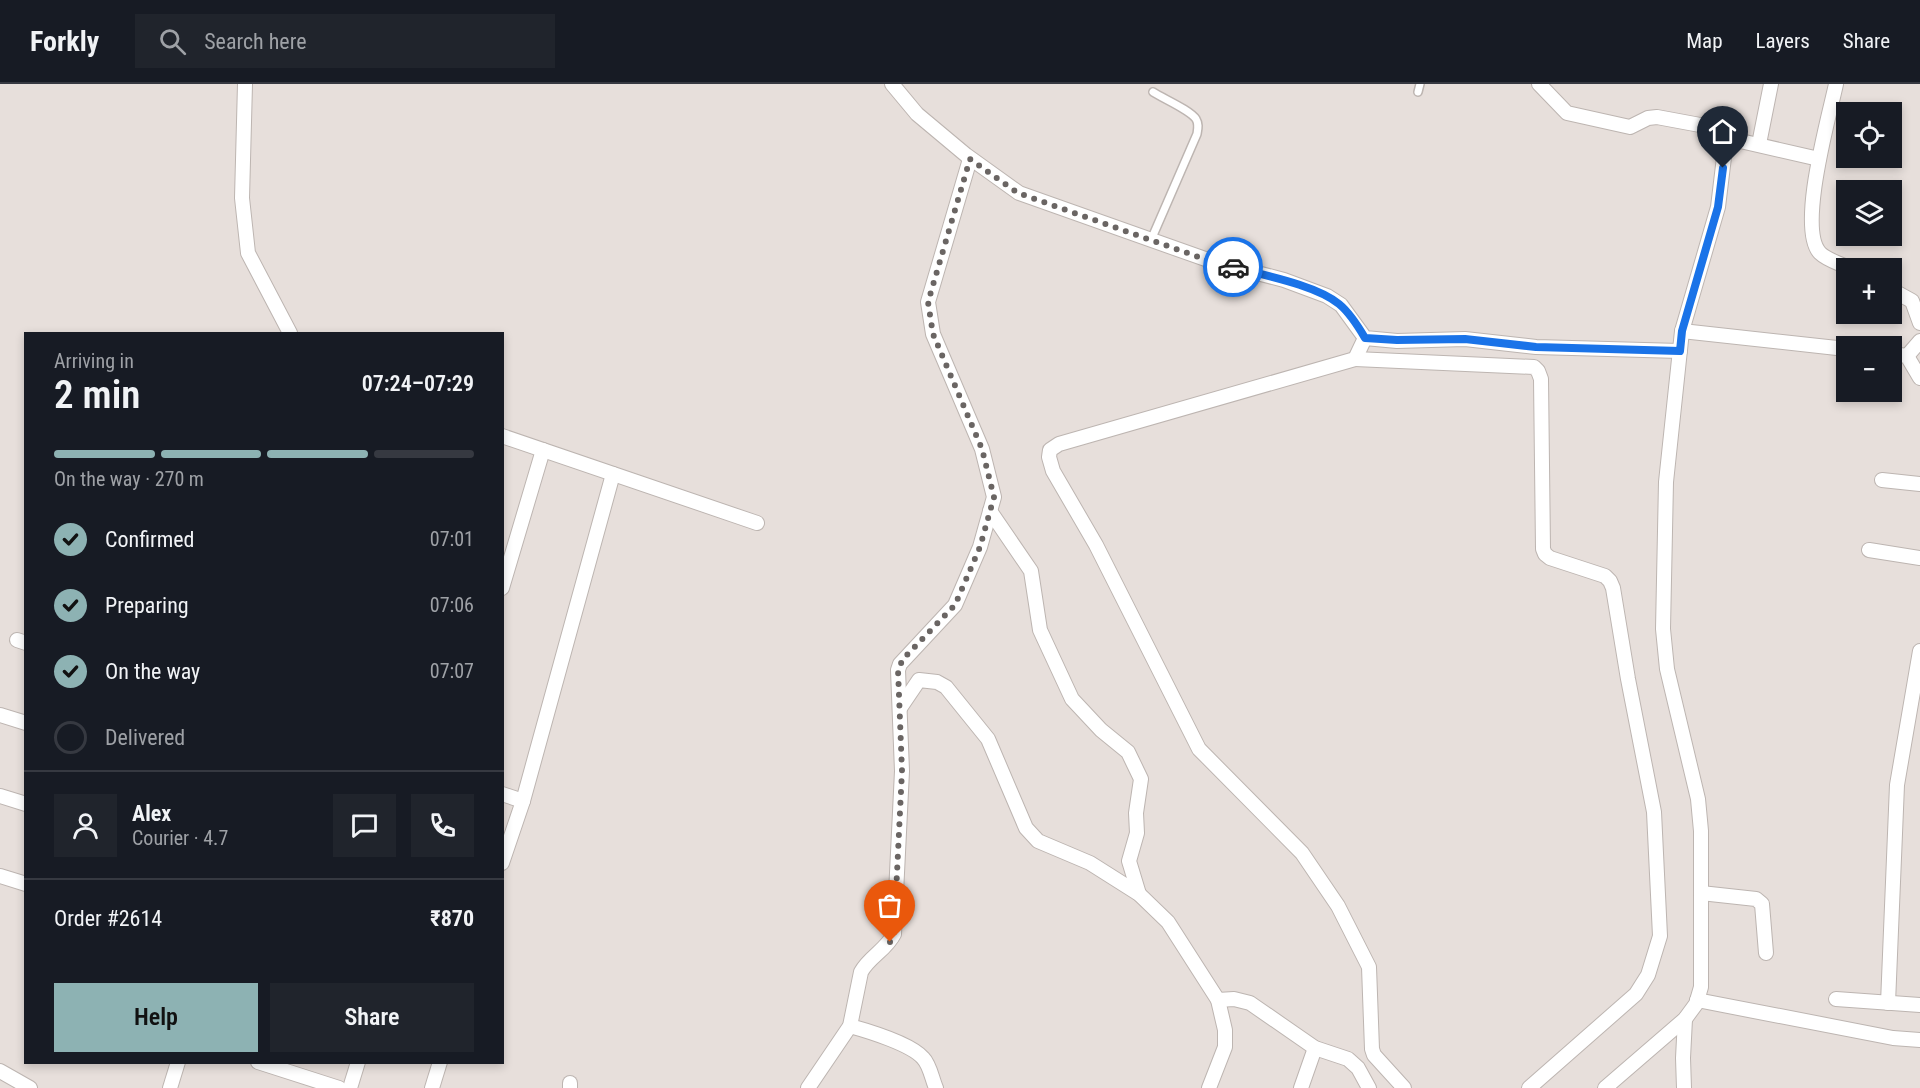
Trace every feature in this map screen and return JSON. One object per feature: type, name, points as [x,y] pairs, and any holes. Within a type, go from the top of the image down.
[{"type":"street","points":[[245,84],[242,198],[248,254],[289,332]]},
{"type":"street","points":[[892,84],[917,114],[970,159],[1018,193],[1210,261],[1284,280],[1327,296],[1341,305],[1365,338]]},
{"type":"street","points":[[1539,84],[1560,107],[1575,116],[1630,127],[1648,118],[1658,117],[1715,129],[1723,137],[1819,159]]},
{"type":"street","points":[[1759,144],[1771,84]]},
{"type":"street","points":[[1836,84],[1819,159],[1811,217],[1811,233],[1821,254],[1836,262]]},
{"type":"street","points":[[1605,1088],[1685,1019],[1697,1000],[1701,987],[1701,831],[1698,799],[1667,669],[1663,629],[1666,482],[1682,331],[1718,207],[1725,149],[1723,137]]},
{"type":"street","points":[[808,1088],[850,1026],[864,966],[890,942],[894,934],[902,771],[898,670],[900,664],[955,605],[980,547],[994,493],[984,457],[933,334],[928,302],[970,159]]},
{"type":"street","points":[[1902,296],[1912,301],[1920,323]]},
{"type":"street","points":[[1682,331],[1836,348]]},
{"type":"street","points":[[1365,338],[1465,339],[1536,347],[1680,351]]},
{"type":"street","points":[[1355,359],[1365,338]]},
{"type":"street","points":[[1907,356],[1920,341]]},
{"type":"street","points":[[1902,355],[1907,356]]},
{"type":"street","points":[[1907,356],[1920,378]]},
{"type":"street","points":[[1404,1088],[1374,1055],[1369,967],[1338,906],[1302,853],[1198,749],[1096,545],[1053,471],[1049,457],[1050,450],[1059,444],[1355,359],[1534,367],[1541,379],[1543,549],[1550,558],[1605,576],[1613,588],[1628,679],[1653,803],[1660,936],[1648,975],[1636,994],[1529,1088]]},
{"type":"street","points":[[504,437],[757,523]]},
{"type":"street","points":[[504,581],[543,450]]},
{"type":"street","points":[[504,857],[523,801],[613,474]]},
{"type":"street","points":[[1882,480],[1920,484]]},
{"type":"street","points":[[990,511],[1031,571],[1040,630],[1072,699],[1101,730],[1128,752],[1141,779],[1136,813],[1137,833],[1129,861],[1139,894]]},
{"type":"street","points":[[1869,550],[1920,558]]},
{"type":"street","points":[[1888,1003],[1897,785],[1920,651]]},
{"type":"street","points":[[900,708],[919,680],[937,682],[946,687],[988,739],[1026,828],[1032,836],[1038,841],[1090,863],[1139,894],[1168,922],[1218,1000],[1225,1030],[1225,1047],[1209,1088]]},
{"type":"street","points":[[0,715],[24,722]]},
{"type":"street","points":[[504,795],[523,801]]},
{"type":"street","points":[[0,796],[24,803]]},
{"type":"street","points":[[0,876],[24,883]]},
{"type":"street","points":[[1701,893],[1756,899],[1762,904],[1766,952]]},
{"type":"street","points":[[1218,1000],[1234,999],[1250,1003],[1315,1048],[1348,1059],[1358,1068],[1369,1088]]},
{"type":"street","points":[[1836,999],[1920,1005]]},
{"type":"street","points":[[1697,1000],[1893,1038],[1920,1040]]},
{"type":"street","points":[[1684,1088],[1685,1019]]},
{"type":"street","points":[[850,1026],[875,1033],[915,1051],[923,1058],[936,1088]]},
{"type":"street","points":[[1301,1088],[1315,1048]]},
{"type":"street","points":[[170,1088],[177,1064]]},
{"type":"street","points":[[350,1088],[357,1064]]},
{"type":"street","points":[[432,1088],[439,1064]]},
{"type":"street","points":[[279,1065],[339,1088]]},
{"type":"street","points":[[0,1071],[30,1088]]},
{"type":"lane","points":[[1418,92],[1420,84]]},
{"type":"lane","points":[[1151,240],[1198,127],[1198,122],[1192,116],[1153,93]]},
{"type":"way so far","points":[[890,942],[894,934],[902,771],[898,670],[903,659],[955,605],[980,547],[994,497],[982,449],[929,321],[928,295],[970,159],[1018,193],[1210,261],[1233,267]]},
{"type":"route","points":[[1233,267],[1284,280],[1327,296],[1341,305],[1365,338],[1465,339],[1536,347],[1680,351],[1682,331],[1718,207],[1723,168]]}]
